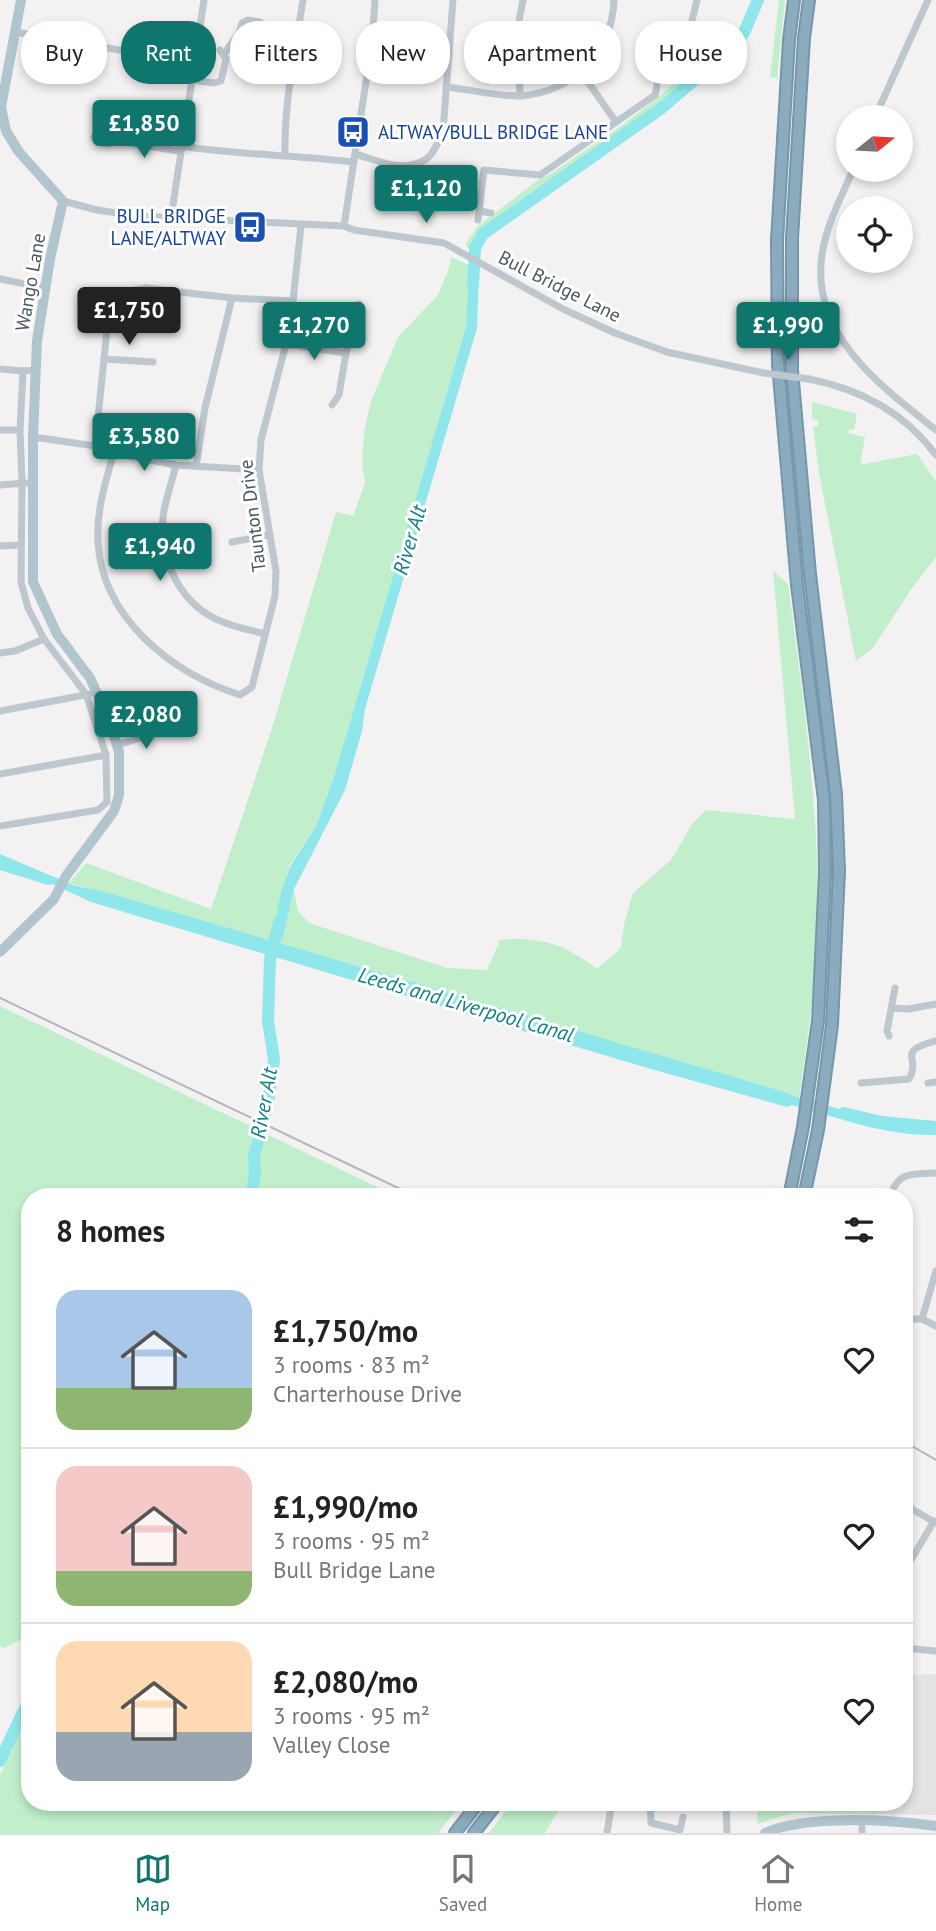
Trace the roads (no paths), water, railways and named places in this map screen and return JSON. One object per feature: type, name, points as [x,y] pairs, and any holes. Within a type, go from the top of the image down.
[{"type":"highway","points":[[791,1188],[818,1021],[823,947],[824,800],[797,585],[778,364],[777,240],[789,40],[794,0]]},
{"type":"highway","points":[[806,1188],[818,1130],[832,1025],[839,871],[836,794],[810,574],[792,370],[792,237],[808,0]]},
{"type":"highway","points":[[455,1833],[472,1811]]},
{"type":"highway","points":[[474,1833],[491,1811]]},
{"type":"main road","points":[[21,0],[1,107],[6,131],[36,173],[63,201]]},
{"type":"main road","name":"Wango Lane","points":[[0,952],[54,899],[118,803],[119,752],[110,722],[92,693],[90,678],[57,634],[33,582],[36,370],[45,288],[63,201]]},
{"type":"main road","points":[[765,1833],[794,1824],[862,1821],[936,1826]]},
{"type":"street","points":[[201,21],[204,0]]},
{"type":"street","points":[[285,155],[287,96],[303,0]]},
{"type":"street","points":[[344,226],[372,43],[375,0]]},
{"type":"street","points":[[112,140],[244,154],[354,158],[397,166],[427,159],[443,131],[453,0]]},
{"type":"street","points":[[520,96],[518,26],[523,0]]},
{"type":"street","points":[[613,21],[614,0]]},
{"type":"street","points":[[491,213],[478,216],[484,170],[540,175],[655,95],[659,82],[658,64],[663,54],[688,37],[697,0]]},
{"type":"street","points":[[880,105],[928,0]]},
{"type":"street","points":[[16,33],[121,51]]},
{"type":"street","points":[[216,82],[221,81],[226,59],[222,52],[230,43]]},
{"type":"street","points":[[171,218],[191,84]]},
{"type":"street","points":[[446,87],[520,96],[561,84]]},
{"type":"street","points":[[589,84],[616,122]]},
{"type":"street","points":[[848,182],[829,225],[822,257],[822,285],[835,327],[859,365],[936,430]]},
{"type":"street","name":"Bull Bridge Lane","points":[[63,201],[111,213],[301,226],[344,226],[354,230],[436,241],[479,261],[562,309],[615,333],[667,352],[764,373],[829,383],[860,393],[884,407],[915,431],[936,455]]},
{"type":"street","name":"Taunton Drive","points":[[114,453],[99,511],[98,543],[104,580],[116,606],[160,652],[208,682],[240,695],[252,687],[275,596],[276,571],[259,470],[261,440],[286,344],[301,226]]},
{"type":"street","points":[[0,279],[45,288]]},
{"type":"street","points":[[95,446],[109,311],[125,292],[146,288],[232,298],[293,301]]},
{"type":"street","points":[[196,466],[213,370],[232,298]]},
{"type":"street","points":[[332,405],[339,395],[346,353],[359,304]]},
{"type":"street","points":[[286,344],[346,353]]},
{"type":"street","points":[[104,359],[153,362]]},
{"type":"street","points":[[0,369],[36,370]]},
{"type":"street","name":"Wango Lane","points":[[0,826],[98,810],[107,802],[106,755],[92,693],[44,639],[28,608],[21,582],[20,430],[23,371]]},
{"type":"street","points":[[0,430],[20,430]]},
{"type":"street","points":[[33,437],[95,446],[114,453],[176,465],[259,470]]},
{"type":"street","points":[[176,465],[163,516],[163,548],[171,574],[187,596],[204,612],[222,622],[265,634]]},
{"type":"street","points":[[0,485],[34,483]]},
{"type":"street","points":[[232,542],[269,535]]},
{"type":"street","points":[[0,546],[20,545]]},
{"type":"street","points":[[0,653],[15,651],[44,639]]},
{"type":"street","points":[[0,712],[92,693]]},
{"type":"street","points":[[117,745],[150,735],[160,726]]},
{"type":"street","points":[[0,774],[106,755]]},
{"type":"street","points":[[889,1036],[887,1031],[895,988]]},
{"type":"street","points":[[891,1008],[908,1009],[936,1004]]},
{"type":"street","points":[[861,1083],[909,1079],[912,1073],[910,1056],[913,1050],[936,1041]]},
{"type":"street","points":[[893,1188],[897,1180],[905,1175],[936,1174]]},
{"type":"street","points":[[922,1319],[936,1271],[927,1267]]},
{"type":"street","points":[[913,1318],[922,1319],[936,1326]]},
{"type":"street","points":[[913,1510],[935,1522],[913,1557]]},
{"type":"street","points":[[913,1649],[936,1651]]},
{"type":"street","points":[[607,1833],[611,1811]]},
{"type":"street","points":[[650,1811],[651,1823],[680,1830],[683,1818]]},
{"type":"street","points":[[726,1811],[727,1833]]},
{"type":"street","points":[[862,1821],[862,1833]]},
{"type":"water","points":[[469,265],[479,270],[477,328],[365,709],[362,731],[345,790],[294,889],[283,938],[272,935],[281,892],[291,865],[316,826],[333,780],[466,327]]},
{"type":"water","name":"Leeds and Liverpool Canal","points":[[0,854],[73,885],[266,939],[793,1096],[839,1109],[844,1107],[882,1116],[936,1121],[936,1135],[898,1133],[792,1105],[787,1107],[157,922],[91,902],[52,884],[0,870]]},
{"type":"waterway","name":"River Alt","points":[[473,285],[475,248],[483,234],[663,107],[727,52],[744,33],[758,0]]},
{"type":"waterway","name":"River Alt","points":[[252,1188],[254,1157],[268,1102],[274,1059],[268,1021],[270,959],[279,922]]},
{"type":"waterway","name":"River Alt","points":[[0,1761],[21,1716]]},
{"type":"railway","points":[[0,998],[398,1188]]},
{"type":"railway","points":[[913,1447],[936,1460]]},
{"type":"place","name":"ALTWAY/BULL BRIDGE LANE","points":[[353,132]]},
{"type":"place","name":"BULL BRIDGE LANE/ALTWAY","points":[[250,227]]}]
